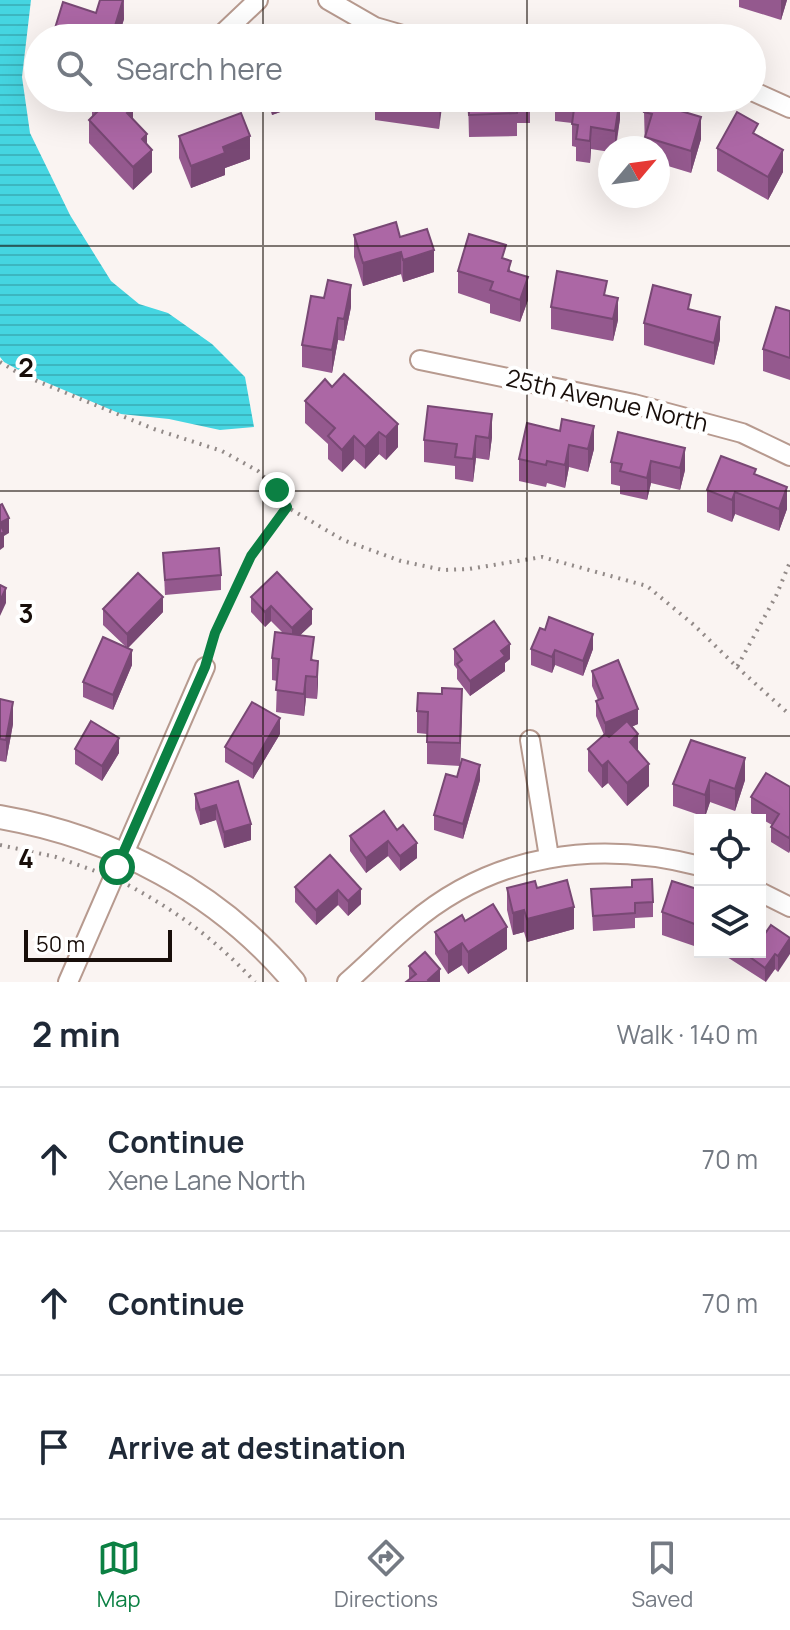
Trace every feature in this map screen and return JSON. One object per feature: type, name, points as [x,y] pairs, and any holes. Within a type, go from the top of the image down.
[{"type":"street","points":[[233,24],[258,0]]},
{"type":"street","points":[[328,0],[370,24]]},
{"type":"street","points":[[766,97],[790,108]]},
{"type":"street","name":"25th Avenue North","points":[[420,360],[634,404],[742,433],[790,456]]},
{"type":"street","points":[[68,982],[205,667]]},
{"type":"street","points":[[530,740],[549,857]]},
{"type":"street","points":[[0,817],[65,831],[124,853],[180,883],[230,919],[294,982]]},
{"type":"street","points":[[347,982],[412,922],[454,893],[501,871],[549,857],[590,852],[629,853],[694,864]]},
{"type":"street","points":[[766,895],[790,907]]},
{"type":"path","points":[[0,362],[20,374],[154,429],[222,451],[258,471],[277,490],[287,507],[343,540],[443,570],[542,557],[647,586],[694,625],[790,715]]},
{"type":"path","points":[[205,667],[215,633],[251,556],[287,507]]},
{"type":"path","points":[[737,667],[776,596],[790,562]]},
{"type":"path","points":[[0,845],[56,857],[95,871]]},
{"type":"path","points":[[129,886],[175,912],[225,950],[255,982]]},
{"type":"water","points":[[0,0],[31,0],[28,24],[24,24],[24,112],[27,112],[30,133],[70,215],[111,281],[139,304],[168,313],[212,344],[245,377],[254,427],[220,430],[169,419],[121,414],[26,374],[0,357]]},
{"type":"building","points":[[100,0],[123,0],[116,24],[56,24],[63,2],[96,13]]},
{"type":"building","points":[[97,112],[128,112],[147,134],[142,139],[152,150],[133,167],[89,120]]},
{"type":"building","points":[[469,112],[517,112],[517,113],[469,115]]},
{"type":"building","points":[[574,112],[618,112],[615,131],[591,127],[590,141],[576,139],[578,125],[572,124]]},
{"type":"building","points":[[644,112],[684,112],[701,117],[691,151],[670,145],[670,136],[645,136],[652,114]]},
{"type":"building","points":[[737,112],[758,124],[753,133],[783,150],[768,177],[717,148]]},
{"type":"building","points":[[241,113],[250,136],[223,147],[225,153],[191,166],[179,136]]},
{"type":"building","points":[[396,222],[400,237],[427,229],[434,250],[403,260],[401,252],[363,263],[354,235]]},
{"type":"building","points":[[469,234],[506,245],[502,258],[511,261],[508,271],[528,277],[520,300],[490,290],[493,282],[458,271]]},
{"type":"building","points":[[557,271],[607,281],[604,295],[618,298],[613,319],[551,307]]},
{"type":"building","points":[[328,280],[351,285],[344,319],[338,318],[332,350],[302,345],[311,296],[324,298]]},
{"type":"building","points":[[653,285],[691,295],[688,309],[720,317],[714,343],[644,323]]},
{"type":"building","points":[[776,307],[790,311],[790,358],[763,349]]},
{"type":"building","points":[[344,374],[398,424],[386,437],[379,432],[365,447],[354,436],[342,450],[328,436],[335,428],[305,401],[325,379],[332,387]]},
{"type":"building","points":[[428,406],[492,414],[489,438],[476,436],[473,459],[455,457],[457,444],[424,440]]},
{"type":"building","points":[[562,419],[594,426],[588,449],[569,445],[565,465],[547,461],[546,465],[519,459],[527,423],[560,431]]},
{"type":"building","points":[[618,432],[685,448],[680,468],[651,461],[647,478],[620,471],[622,464],[611,462]]},
{"type":"building","points":[[721,456],[756,469],[754,474],[787,487],[779,509],[735,492],[732,500],[707,490]]},
{"type":"building","points":[[0,505],[9,518],[0,523]]},
{"type":"building","points":[[219,548],[221,575],[165,580],[163,553]]},
{"type":"building","points":[[277,572],[312,609],[292,628],[271,606],[265,612],[251,597]]},
{"type":"building","points":[[138,573],[163,597],[127,634],[103,609]]},
{"type":"building","points":[[0,585],[6,588],[0,601]]},
{"type":"building","points":[[549,617],[593,634],[583,661],[555,650],[552,657],[531,649],[540,628],[545,630]]},
{"type":"building","points":[[494,621],[510,644],[501,651],[505,656],[470,681],[457,664],[462,660],[454,649]]},
{"type":"building","points":[[275,632],[314,637],[311,660],[318,661],[317,677],[306,676],[304,694],[276,690],[279,659],[272,658]]},
{"type":"building","points":[[103,637],[132,650],[113,695],[83,682]]},
{"type":"building","points":[[618,660],[638,709],[605,723],[596,701],[603,698],[592,671]]},
{"type":"building","points":[[442,688],[462,689],[460,743],[427,742],[428,712],[417,711],[418,693],[442,694]]},
{"type":"building","points":[[0,699],[13,702],[6,740],[0,739]]},
{"type":"building","points":[[252,702],[280,718],[253,764],[225,747]]},
{"type":"building","points":[[91,721],[119,738],[102,766],[75,749]]},
{"type":"building","points":[[627,721],[638,734],[630,742],[649,764],[627,783],[608,761],[602,766],[588,749],[605,734],[609,737]]},
{"type":"building","points":[[691,740],[745,758],[735,789],[710,780],[705,795],[673,784]]},
{"type":"building","points":[[462,759],[480,765],[463,824],[434,815],[446,774],[457,777]]},
{"type":"building","points":[[766,773],[790,787],[789,838],[771,827],[779,814],[751,797]]},
{"type":"building","points":[[238,781],[251,824],[224,832],[216,805],[200,810],[195,794]]},
{"type":"building","points":[[384,811],[397,830],[403,825],[417,843],[400,856],[388,841],[366,858],[350,836]]},
{"type":"building","points":[[330,855],[361,889],[348,901],[338,890],[316,910],[295,887]]},
{"type":"building","points":[[652,879],[653,902],[635,903],[635,913],[593,916],[591,889],[632,887],[632,880]]},
{"type":"building","points":[[567,880],[574,907],[527,919],[524,910],[513,913],[507,888],[535,881],[537,888]]},
{"type":"building","points":[[672,881],[694,888],[694,924],[662,912]]},
{"type":"building","points":[[493,904],[507,927],[468,952],[462,943],[448,952],[435,932],[462,915],[465,921]]},
{"type":"building","points":[[771,925],[790,938],[765,968],[751,958],[766,958],[766,932]]},
{"type":"building","points":[[425,952],[440,969],[428,980],[430,982],[406,982],[416,974],[409,966]]},
{"type":"route","points":[[117,867],[205,667],[215,633],[251,556],[287,507],[277,490]]}]
